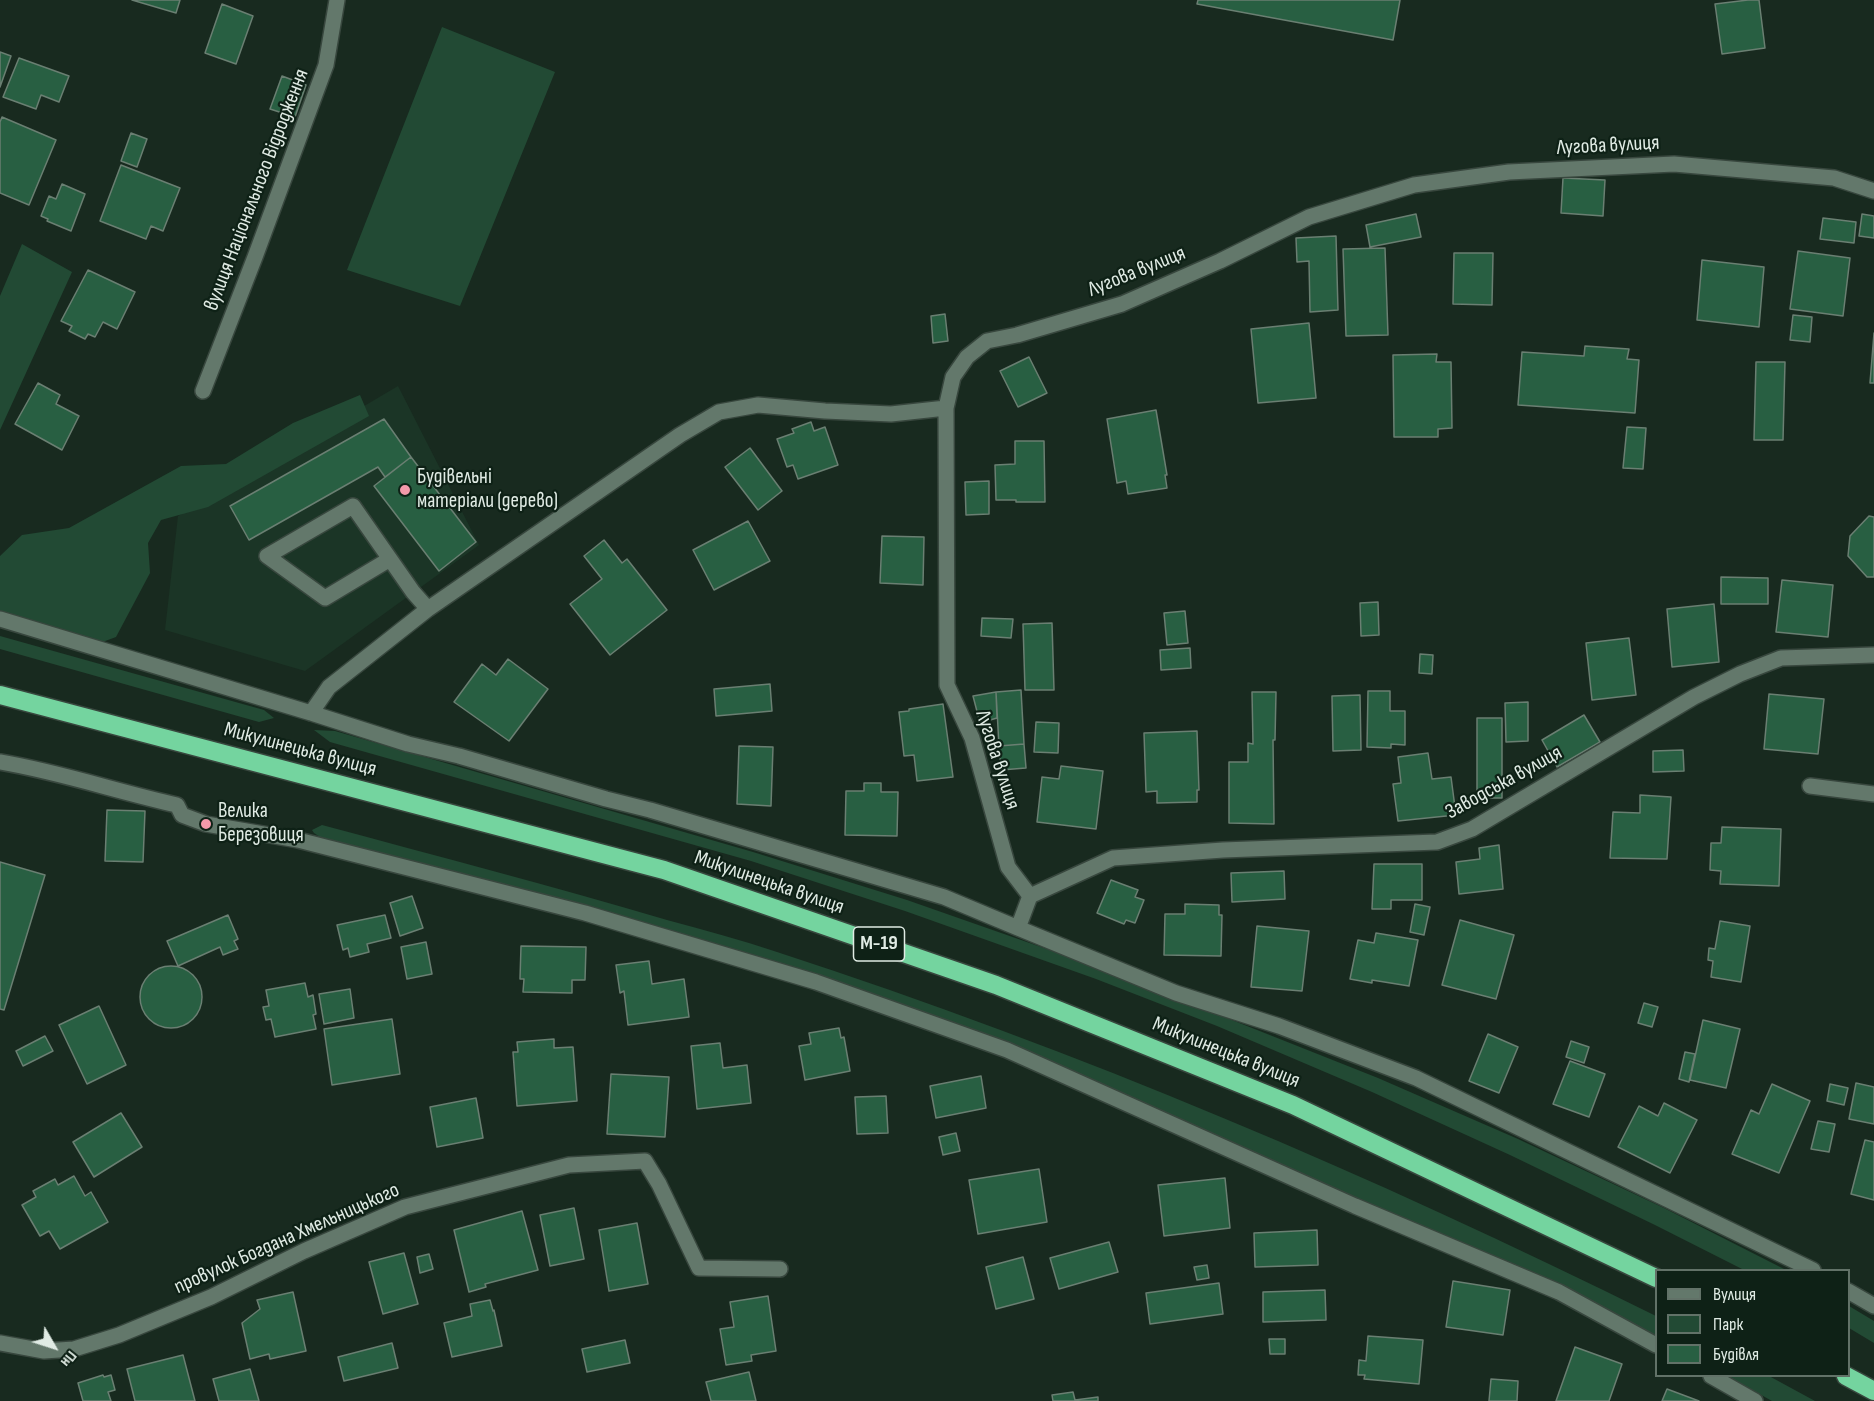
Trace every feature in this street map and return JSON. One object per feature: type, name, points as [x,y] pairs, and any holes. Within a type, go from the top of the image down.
[{"type":"highway","name":"Микулинецька вулиця","points":[[0,695],[664,870],[985,981],[1293,1105],[1655,1278]]},
{"type":"highway","points":[[1848,1377],[1874,1391]]},
{"type":"street","name":"вулиця Національного Відродження","points":[[203,391],[326,65],[337,0]]},
{"type":"street","name":"Лугова вулиця","points":[[1030,896],[1008,867],[972,738],[947,685],[946,408],[953,377],[967,357],[987,341],[1017,335],[1122,304],[1220,261],[1309,217],[1414,185],[1509,172],[1674,164],[1834,178],[1874,191]]},
{"type":"street","points":[[311,713],[329,687],[428,609],[680,435],[719,412],[758,405],[891,414],[946,408]]},
{"type":"street","points":[[390,559],[325,598],[267,556],[354,506],[413,592],[428,609]]},
{"type":"street","points":[[0,619],[408,744],[459,756],[671,816],[944,897],[1176,993],[1279,1026],[1416,1078],[1811,1269]]},
{"type":"street","name":"Заводська вулиця","points":[[1030,896],[1113,858],[1223,850],[1437,842],[1472,830],[1694,697],[1740,674],[1781,658],[1874,655]]},
{"type":"street","points":[[0,762],[38,768],[177,805],[182,815],[206,824],[298,840],[585,913],[702,946],[826,986],[1007,1050],[1355,1206],[1559,1292],[1655,1344]]},
{"type":"street","points":[[1810,786],[1874,794]]},
{"type":"street","points":[[1018,928],[1030,896]]},
{"type":"street","name":"провулок Богдана Хмельницького","points":[[0,1343],[44,1351],[74,1349],[119,1335],[211,1297],[304,1251],[405,1207],[569,1165],[645,1161],[659,1184],[699,1268],[780,1269]]},
{"type":"street","points":[[1850,1292],[1874,1306]]},
{"type":"street","points":[[1713,1377],[1755,1401]]},
{"type":"shaded area","points":[[398,386],[479,545],[305,671],[165,630],[178,516]]},
{"type":"green space","points":[[442,27],[555,72],[460,306],[347,270]]},
{"type":"green space","points":[[22,244],[72,272],[0,430],[0,296]]},
{"type":"green space","points":[[360,395],[369,416],[208,507],[161,520],[148,543],[150,573],[116,637],[97,644],[0,625],[0,556],[22,535],[69,528],[181,466],[226,464],[293,423]]},
{"type":"green space","points":[[0,636],[264,710],[274,718],[259,722],[0,649]]},
{"type":"green space","points":[[314,730],[335,731],[753,852],[907,900],[1101,968],[1378,1078],[1518,1139],[1664,1208],[1784,1269],[1742,1269],[1510,1155],[1372,1092],[1217,1026],[1096,979],[905,911],[751,861],[330,742]]},
{"type":"green space","points":[[322,825],[750,943],[1002,1030],[1223,1118],[1441,1213],[1655,1316],[1655,1337],[1259,1154],[943,1019],[586,906],[320,837],[312,830]]},
{"type":"green space","points":[[1850,1307],[1874,1321],[1874,1343],[1850,1329]]},
{"type":"green space","points":[[1729,1377],[1771,1377],[1815,1401],[1772,1401]]},
{"type":"building","points":[[132,0],[180,0],[176,13]]},
{"type":"building","points":[[1198,0],[1400,0],[1393,40],[1197,4]]},
{"type":"building","points":[[1759,0],[1765,48],[1722,54],[1715,4]]},
{"type":"building","points":[[222,4],[253,16],[236,64],[205,53]]},
{"type":"building","points":[[0,52],[11,56],[0,87]]},
{"type":"building","points":[[19,58],[69,76],[59,102],[41,95],[36,109],[3,97]]},
{"type":"building","points":[[282,76],[306,85],[295,117],[270,109]]},
{"type":"building","points":[[2,117],[56,140],[29,205],[0,193],[0,122]]},
{"type":"building","points":[[131,133],[147,139],[137,167],[121,161]]},
{"type":"building","points":[[121,165],[180,188],[163,231],[151,226],[146,239],[100,221]]},
{"type":"building","points":[[1563,178],[1605,180],[1603,216],[1561,213]]},
{"type":"building","points":[[62,184],[85,194],[71,231],[41,216],[49,196],[56,199]]},
{"type":"building","points":[[1416,214],[1421,237],[1370,247],[1366,225]]},
{"type":"building","points":[[1862,214],[1874,216],[1874,238],[1859,236]]},
{"type":"building","points":[[1823,218],[1856,222],[1854,243],[1820,239]]},
{"type":"building","points":[[1336,236],[1338,310],[1310,312],[1309,261],[1297,262],[1296,238]]},
{"type":"building","points":[[1385,248],[1388,335],[1346,336],[1343,249]]},
{"type":"building","points":[[1798,251],[1850,258],[1843,316],[1790,309]]},
{"type":"building","points":[[1454,253],[1493,253],[1492,305],[1453,304]]},
{"type":"building","points":[[1702,260],[1764,267],[1759,327],[1697,320]]},
{"type":"building","points":[[88,270],[135,292],[117,329],[103,322],[95,337],[88,334],[85,339],[69,331],[72,326],[61,321]]},
{"type":"building","points":[[945,314],[948,341],[933,343],[931,316]]},
{"type":"building","points":[[1793,315],[1812,317],[1810,342],[1790,340]]},
{"type":"building","points":[[1309,323],[1316,398],[1258,403],[1251,329]]},
{"type":"building","points":[[1874,333],[1874,383],[1870,383]]},
{"type":"building","points":[[1585,346],[1629,349],[1627,359],[1639,360],[1635,413],[1518,405],[1522,352],[1584,356]]},
{"type":"building","points":[[1437,354],[1436,362],[1451,362],[1452,428],[1438,429],[1438,437],[1394,437],[1393,355]]},
{"type":"building","points":[[1029,357],[1047,393],[1018,407],[1000,371]]},
{"type":"building","points":[[1756,362],[1785,362],[1783,440],[1754,440]]},
{"type":"building","points":[[38,383],[60,395],[56,404],[79,416],[62,450],[15,424]]},
{"type":"building","points":[[1156,410],[1167,475],[1165,475],[1167,488],[1128,494],[1126,481],[1117,483],[1107,419]]},
{"type":"building","points":[[384,419],[411,457],[385,477],[378,467],[249,540],[230,506]]},
{"type":"building","points":[[811,422],[814,431],[825,427],[838,465],[798,479],[793,465],[787,467],[777,439],[794,433],[792,429]]},
{"type":"building","points":[[1627,427],[1646,428],[1643,469],[1623,468]]},
{"type":"building","points":[[1015,441],[1044,441],[1045,502],[996,500],[995,465],[1015,464]]},
{"type":"building","points":[[750,448],[782,491],[758,510],[725,467]]},
{"type":"building","points":[[411,457],[476,542],[439,571],[374,486]]},
{"type":"building","points":[[989,481],[989,514],[966,515],[965,482]]},
{"type":"building","points":[[1869,516],[1874,517],[1874,577],[1867,577],[1848,556],[1850,536]]},
{"type":"building","points":[[748,521],[770,561],[714,590],[693,550]]},
{"type":"building","points":[[882,536],[924,537],[923,585],[880,583]]},
{"type":"building","points":[[604,540],[622,563],[627,559],[667,610],[610,655],[570,604],[602,579],[584,556]]},
{"type":"building","points":[[1721,577],[1768,578],[1768,604],[1721,604]]},
{"type":"building","points":[[1782,580],[1833,585],[1828,637],[1776,632]]},
{"type":"building","points":[[1378,602],[1379,635],[1361,636],[1360,603]]},
{"type":"building","points":[[1714,604],[1719,662],[1672,667],[1667,609]]},
{"type":"building","points":[[1185,611],[1188,643],[1167,645],[1164,613]]},
{"type":"building","points":[[982,618],[1013,619],[1011,638],[981,636]]},
{"type":"building","points":[[1052,623],[1054,690],[1025,690],[1023,624]]},
{"type":"building","points":[[1629,638],[1636,695],[1592,700],[1586,643]]},
{"type":"building","points":[[1190,648],[1191,668],[1161,670],[1160,650]]},
{"type":"building","points":[[1420,654],[1433,655],[1432,674],[1419,673]]},
{"type":"building","points":[[508,659],[548,689],[509,741],[454,702],[482,664],[496,675]]},
{"type":"building","points":[[770,684],[772,711],[716,716],[714,689]]},
{"type":"building","points":[[1021,690],[1024,744],[999,746],[996,692]]},
{"type":"building","points":[[1368,691],[1390,691],[1390,711],[1405,711],[1405,745],[1391,744],[1391,748],[1367,747]]},
{"type":"building","points":[[996,692],[997,718],[980,723],[973,696]]},
{"type":"building","points":[[1252,692],[1276,692],[1275,740],[1273,740],[1274,824],[1229,823],[1229,762],[1248,762],[1248,743],[1253,744]]},
{"type":"building","points":[[1769,694],[1824,699],[1818,754],[1764,749]]},
{"type":"building","points":[[1360,695],[1361,750],[1333,751],[1332,696]]},
{"type":"building","points":[[1528,702],[1528,741],[1506,742],[1505,703]]},
{"type":"building","points":[[943,704],[953,777],[917,781],[914,755],[904,756],[899,712]]},
{"type":"building","points":[[1584,715],[1600,742],[1557,767],[1542,740]]},
{"type":"building","points":[[1477,718],[1502,718],[1502,798],[1477,798]]},
{"type":"building","points":[[1036,722],[1059,723],[1058,753],[1034,752]]},
{"type":"building","points":[[1197,731],[1199,790],[1197,790],[1197,802],[1157,803],[1157,791],[1146,792],[1144,733]]},
{"type":"building","points":[[1024,744],[1026,768],[1001,770],[999,746]]},
{"type":"building","points":[[739,746],[773,747],[771,806],[737,804]]},
{"type":"building","points":[[1683,750],[1684,771],[1653,772],[1653,751]]},
{"type":"building","points":[[1428,753],[1432,779],[1451,777],[1456,815],[1398,821],[1393,784],[1401,783],[1398,757]]},
{"type":"building","points":[[1061,766],[1103,771],[1096,829],[1037,822],[1042,777],[1059,779]]},
{"type":"building","points":[[864,783],[881,783],[881,792],[898,792],[897,836],[845,835],[846,791],[864,791]]},
{"type":"building","points":[[1640,795],[1671,797],[1667,859],[1610,858],[1613,812],[1640,813]]},
{"type":"building","points":[[107,810],[145,811],[143,862],[105,861]]},
{"type":"building","points":[[1722,827],[1781,829],[1779,886],[1720,884],[1721,871],[1710,870],[1711,843],[1721,843]]},
{"type":"building","points":[[1499,845],[1503,889],[1459,894],[1456,862],[1480,859],[1479,848]]},
{"type":"building","points":[[0,862],[45,875],[4,1010],[0,1009]]},
{"type":"building","points":[[1374,864],[1422,864],[1422,900],[1391,900],[1391,909],[1372,909]]},
{"type":"building","points":[[1284,871],[1285,899],[1232,902],[1231,873]]},
{"type":"building","points":[[1111,880],[1138,890],[1135,897],[1144,900],[1135,923],[1126,920],[1124,924],[1097,913]]},
{"type":"building","points":[[412,896],[423,928],[400,936],[390,903]]},
{"type":"building","points":[[1185,904],[1219,905],[1219,915],[1222,915],[1221,956],[1164,955],[1165,914],[1185,914]]},
{"type":"building","points":[[1415,904],[1430,907],[1424,935],[1410,932]]},
{"type":"building","points":[[228,915],[238,939],[234,941],[238,949],[223,955],[220,947],[178,966],[167,941]]},
{"type":"building","points":[[385,915],[391,938],[367,944],[369,952],[350,957],[348,948],[343,950],[337,925]]},
{"type":"building","points":[[1460,920],[1514,935],[1496,999],[1442,985]]},
{"type":"building","points":[[1720,921],[1750,926],[1741,982],[1711,977],[1713,961],[1708,960],[1709,948],[1715,949]]},
{"type":"building","points":[[1257,926],[1309,931],[1302,991],[1251,987]]},
{"type":"building","points":[[1376,933],[1418,940],[1409,986],[1350,979],[1358,940],[1374,943]]},
{"type":"building","points":[[426,942],[432,974],[407,979],[401,947]]},
{"type":"building","points":[[521,946],[586,947],[585,980],[572,980],[572,993],[523,992],[524,979],[520,979]]},
{"type":"building","points":[[649,961],[652,984],[684,979],[689,1017],[628,1025],[624,991],[620,993],[616,965]]},
{"type":"building","points":[[165,966],[177,966],[193,975],[200,985],[202,997],[200,1009],[193,1019],[177,1028],[165,1028],[154,1023],[145,1014],[140,1003],[140,991],[145,980],[154,971]]},
{"type":"building","points":[[305,983],[308,997],[313,995],[316,1029],[275,1037],[271,1019],[266,1020],[263,1007],[269,1006],[266,990]]},
{"type":"building","points":[[350,989],[354,1018],[324,1024],[319,994]]},
{"type":"building","points":[[1644,1003],[1658,1007],[1652,1027],[1638,1023]]},
{"type":"building","points":[[99,1006],[126,1065],[87,1084],[59,1025]]},
{"type":"building","points":[[392,1019],[400,1074],[332,1085],[324,1029]]},
{"type":"building","points":[[1703,1020],[1740,1029],[1726,1088],[1690,1080]]},
{"type":"building","points":[[839,1028],[841,1038],[844,1037],[850,1071],[805,1080],[799,1046],[811,1044],[809,1033]]},
{"type":"building","points":[[1488,1034],[1518,1047],[1499,1093],[1469,1081]]},
{"type":"building","points":[[45,1036],[53,1051],[23,1066],[16,1051]]},
{"type":"building","points":[[554,1039],[554,1048],[573,1047],[577,1101],[517,1106],[513,1052],[518,1052],[517,1042]]},
{"type":"building","points":[[1571,1041],[1589,1047],[1584,1063],[1566,1057]]},
{"type":"building","points":[[720,1043],[723,1068],[747,1065],[751,1103],[697,1109],[691,1046]]},
{"type":"building","points":[[1685,1052],[1695,1054],[1689,1082],[1679,1079]]},
{"type":"building","points":[[1570,1061],[1605,1074],[1589,1117],[1553,1104]]},
{"type":"building","points":[[611,1074],[669,1077],[665,1137],[607,1134]]},
{"type":"building","points":[[981,1076],[986,1108],[936,1118],[930,1086]]},
{"type":"building","points":[[1856,1083],[1874,1087],[1874,1124],[1849,1119]]},
{"type":"building","points":[[1772,1084],[1810,1101],[1779,1173],[1732,1154],[1751,1110],[1759,1114]]},
{"type":"building","points":[[1830,1084],[1848,1088],[1844,1105],[1827,1101]]},
{"type":"building","points":[[886,1096],[888,1133],[857,1134],[855,1097]]},
{"type":"building","points":[[476,1098],[483,1138],[437,1147],[430,1107]]},
{"type":"building","points":[[1664,1103],[1697,1120],[1670,1173],[1618,1147],[1639,1106],[1658,1116]]},
{"type":"building","points":[[121,1113],[142,1147],[94,1177],[73,1142]]},
{"type":"building","points":[[1818,1121],[1835,1124],[1829,1152],[1811,1149]]},
{"type":"building","points":[[956,1133],[960,1151],[943,1155],[939,1137]]},
{"type":"building","points":[[1865,1140],[1874,1142],[1874,1200],[1851,1194]]},
{"type":"building","points":[[1039,1169],[1047,1222],[978,1234],[969,1180]]},
{"type":"building","points":[[74,1176],[85,1196],[91,1192],[108,1222],[60,1249],[49,1231],[40,1236],[22,1205],[36,1197],[33,1191],[55,1179],[58,1185]]},
{"type":"building","points":[[1225,1178],[1230,1228],[1164,1236],[1158,1185]]},
{"type":"building","points":[[574,1208],[584,1259],[550,1266],[540,1215]]},
{"type":"building","points":[[522,1211],[538,1270],[485,1284],[486,1287],[469,1292],[454,1230]]},
{"type":"building","points":[[637,1223],[648,1284],[609,1291],[599,1230]]},
{"type":"building","points":[[1317,1230],[1318,1265],[1255,1267],[1254,1233]]},
{"type":"building","points":[[1109,1242],[1118,1272],[1059,1289],[1050,1258]]},
{"type":"building","points":[[404,1253],[418,1304],[383,1314],[369,1262]]},
{"type":"building","points":[[429,1254],[433,1269],[420,1273],[417,1257]]},
{"type":"building","points":[[1023,1257],[1034,1299],[996,1309],[986,1267]]},
{"type":"building","points":[[1207,1265],[1209,1278],[1197,1280],[1194,1267]]},
{"type":"building","points":[[1453,1281],[1510,1290],[1503,1335],[1446,1327]]},
{"type":"building","points":[[1219,1283],[1223,1314],[1150,1324],[1146,1293]]},
{"type":"building","points":[[1325,1290],[1326,1320],[1263,1322],[1263,1292]]},
{"type":"building","points":[[293,1292],[306,1351],[270,1359],[269,1354],[250,1359],[242,1323],[260,1309],[257,1300]]},
{"type":"building","points":[[768,1296],[776,1351],[751,1355],[752,1361],[726,1365],[720,1329],[734,1327],[730,1302]]},
{"type":"building","points":[[490,1300],[502,1346],[452,1357],[444,1323],[472,1316],[470,1304]]},
{"type":"building","points":[[1368,1336],[1423,1340],[1419,1384],[1364,1379],[1365,1375],[1358,1375],[1359,1360],[1366,1361]]},
{"type":"building","points":[[1269,1339],[1285,1339],[1285,1354],[1270,1354]]},
{"type":"building","points":[[625,1340],[630,1363],[587,1372],[582,1349]]},
{"type":"building","points":[[392,1343],[398,1368],[344,1381],[338,1357]]},
{"type":"building","points":[[1575,1347],[1622,1364],[1609,1401],[1556,1401]]},
{"type":"building","points":[[183,1355],[195,1401],[135,1401],[127,1369]]},
{"type":"building","points":[[250,1369],[259,1401],[219,1401],[213,1379]]},
{"type":"building","points":[[749,1372],[756,1401],[711,1401],[706,1382]]},
{"type":"building","points":[[103,1375],[104,1377],[111,1375],[115,1390],[108,1392],[111,1401],[83,1401],[78,1383]]},
{"type":"building","points":[[1491,1379],[1518,1381],[1517,1401],[1489,1401]]},
{"type":"building","points":[[1667,1389],[1699,1401],[1662,1401]]},
{"type":"building","points":[[1073,1392],[1075,1400],[1098,1397],[1098,1401],[1053,1401],[1052,1395]]},
{"type":"place","name":"Будівельні матеріали (дерево)","points":[[405,490]]},
{"type":"place","name":"Велика Березовиця","points":[[206,824]]}]
